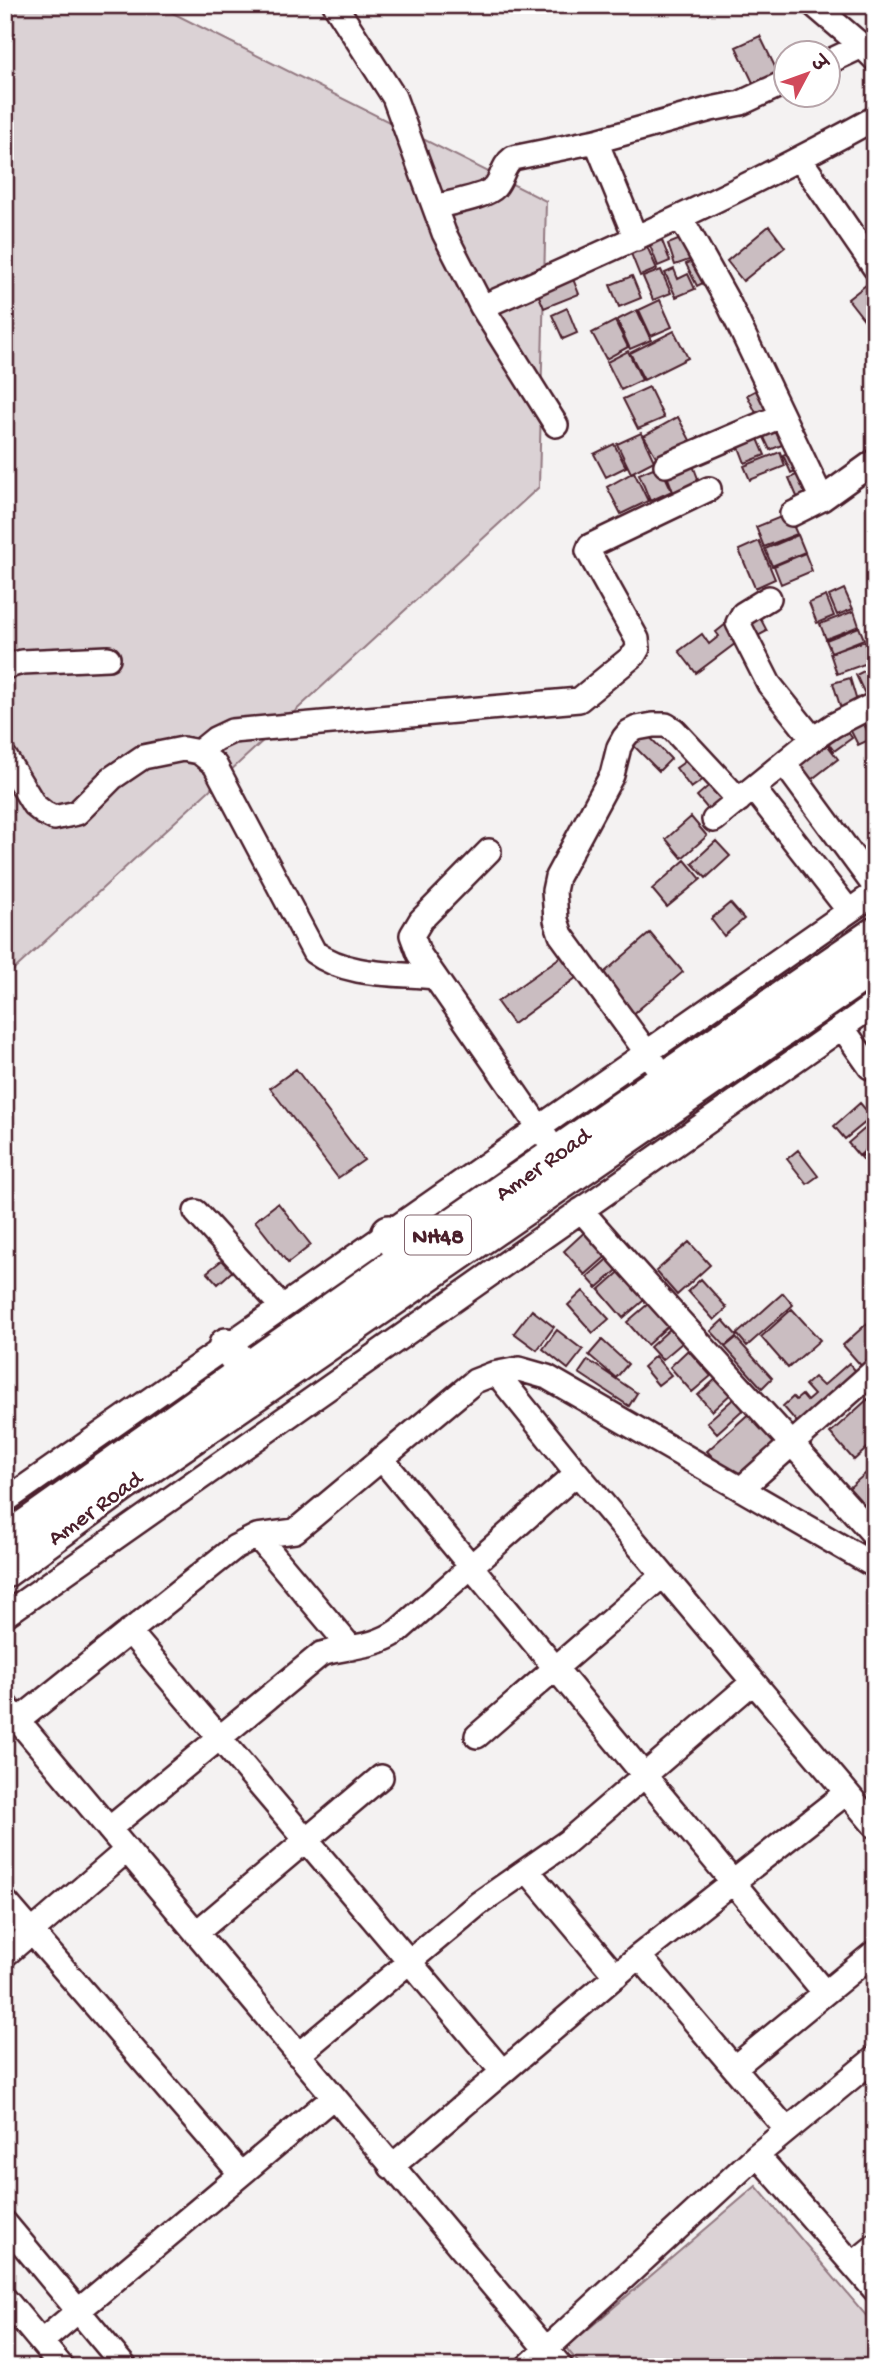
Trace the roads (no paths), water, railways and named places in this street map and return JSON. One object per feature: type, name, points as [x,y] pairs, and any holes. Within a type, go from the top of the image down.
[{"type":"highway","name":"Amer Road","points":[[5,1541],[236,1357],[656,1065],[875,934]]},
{"type":"highway","name":"Amer Road","points":[[5,1572],[126,1483],[875,966]]},
{"type":"street","points":[[335,5],[394,97],[444,233],[482,307],[556,425]]},
{"type":"street","points":[[814,5],[868,52]]},
{"type":"street","points":[[842,58],[868,52]]},
{"type":"street","points":[[435,206],[488,192],[496,186],[507,163],[513,158],[596,141],[711,108],[741,103],[772,89]]},
{"type":"street","points":[[482,307],[681,218],[875,118]]},
{"type":"street","points":[[596,141],[636,239]]},
{"type":"street","points":[[800,159],[875,268]]},
{"type":"street","points":[[681,218],[729,304],[822,499]]},
{"type":"street","points":[[666,465],[781,416]]},
{"type":"street","points":[[792,514],[822,499],[875,461]]},
{"type":"street","points":[[199,752],[232,730],[579,701],[634,655],[638,648],[637,639],[588,551],[590,546],[709,489]]},
{"type":"street","points":[[769,598],[743,614],[738,623],[769,684],[813,739]]},
{"type":"street","points":[[5,667],[22,662],[108,658]]},
{"type":"street","points":[[714,820],[813,739],[875,704]]},
{"type":"street","points":[[849,911],[746,794],[674,730],[661,724],[629,732],[619,747],[612,775],[557,877],[554,905],[561,935],[656,1065],[875,893]]},
{"type":"street","points":[[5,757],[34,804],[54,818],[77,813],[112,778],[143,757],[183,749],[199,752],[215,765],[314,952],[341,967],[367,972],[435,977]]},
{"type":"street","points":[[784,763],[875,887]]},
{"type":"street","points":[[489,851],[415,928],[412,935],[414,944],[435,977],[548,1140]]},
{"type":"street","points":[[5,1615],[875,1004]]},
{"type":"street","points":[[842,1027],[870,1067]]},
{"type":"street","points":[[581,1210],[671,1314],[875,1536]]},
{"type":"street","points":[[196,1212],[282,1307]]},
{"type":"street","points":[[5,1501],[236,1357],[282,1307],[397,1245]]},
{"type":"street","points":[[554,2358],[12,1713],[130,1631],[235,1547],[257,1536],[295,1531],[475,1381],[519,1369],[547,1377],[875,1566]]},
{"type":"street","points":[[493,1374],[502,1380],[753,1682],[860,1799],[875,1826]]},
{"type":"street","points":[[741,1489],[792,1443],[870,1383]]},
{"type":"street","points":[[381,1458],[825,1993]]},
{"type":"street","points":[[109,1829],[321,1654],[386,1639],[577,1473]]},
{"type":"street","points":[[257,1536],[351,1648]]},
{"type":"street","points":[[477,1736],[663,1575]]},
{"type":"street","points":[[130,1631],[502,2071]]},
{"type":"street","points":[[299,2055],[478,1903],[567,1842],[753,1682]]},
{"type":"street","points":[[196,1933],[381,1777]]},
{"type":"street","points":[[391,2167],[639,1956],[734,1882],[860,1799]]},
{"type":"street","points":[[5,1955],[127,1850]]},
{"type":"street","points":[[527,1870],[615,1976]]},
{"type":"street","points":[[5,1901],[241,2174]]},
{"type":"street","points":[[735,2067],[875,1952]]},
{"type":"street","points":[[639,1956],[787,2130]]},
{"type":"street","points":[[527,2367],[554,2358],[757,2155],[874,2061]]},
{"type":"street","points":[[41,2342],[333,2097]]},
{"type":"street","points":[[757,2155],[875,2290]]},
{"type":"street","points":[[5,2223],[125,2367]]},
{"type":"street","points":[[853,2264],[875,2246]]},
{"type":"street","points":[[5,2299],[62,2367]]}]
